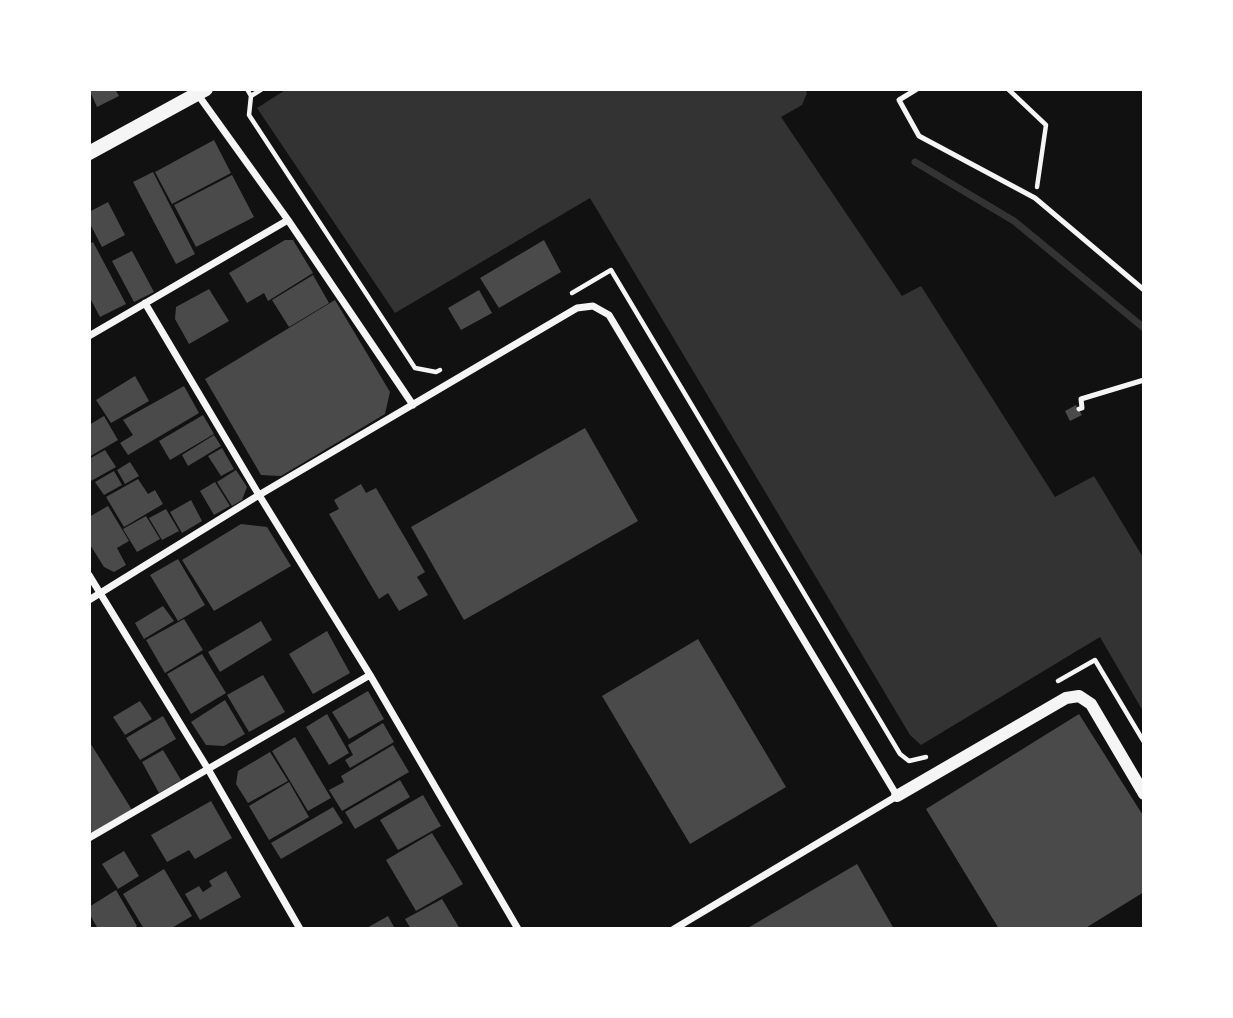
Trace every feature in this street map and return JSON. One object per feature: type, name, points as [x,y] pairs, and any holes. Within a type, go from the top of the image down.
[{"type":"main road","points":[[89,153],[199,91]]},
{"type":"street","points":[[199,91],[413,405]]},
{"type":"street","points":[[89,336],[288,220]]},
{"type":"street","points":[[145,303],[370,674],[517,929]]},
{"type":"street","points":[[89,600],[259,495],[577,308],[593,306],[608,315],[898,796]]},
{"type":"street","points":[[89,575],[208,769],[300,929]]},
{"type":"street","points":[[89,838],[370,674]]},
{"type":"street","points":[[674,929],[1066,698],[1079,696],[1091,704],[1144,794]]},
{"type":"lane","points":[[917,89],[899,100],[919,136],[1035,198],[1144,290]]},
{"type":"lane","points":[[1079,409],[1082,408],[1081,399],[1144,380]]},
{"type":"path","points":[[247,89],[251,96]]},
{"type":"path","points":[[1009,89],[1046,125],[1035,198]]},
{"type":"shaded area","points":[[287,89],[805,89],[807,93],[802,105],[781,117],[902,296],[921,286],[1055,497],[1094,476],[1144,559],[1144,713],[1100,637],[921,745],[910,735],[590,198],[395,313],[257,108]]},
{"type":"building","points":[[89,89],[115,89],[119,96],[97,107]]},
{"type":"building","points":[[214,140],[231,173],[172,204],[155,172]]},
{"type":"building","points":[[153,172],[195,254],[176,264],[133,182]]},
{"type":"building","points":[[232,175],[254,217],[196,247],[174,205]]},
{"type":"building","points":[[108,202],[125,235],[102,247],[89,222],[89,212]]},
{"type":"building","points":[[285,240],[293,240],[313,273],[268,301],[264,293],[247,303],[229,273]]},
{"type":"building","points":[[544,240],[561,272],[499,308],[480,278]]},
{"type":"building","points":[[93,242],[126,304],[100,317],[89,296],[89,244]]},
{"type":"building","points":[[132,251],[154,292],[134,302],[112,261]]},
{"type":"building","points":[[313,275],[329,303],[289,327],[272,300]]},
{"type":"building","points":[[209,289],[229,321],[189,344],[175,319],[176,307]]},
{"type":"building","points":[[479,290],[492,313],[461,330],[448,308]]},
{"type":"building","points":[[335,300],[390,392],[385,414],[281,476],[261,475],[205,379]]},
{"type":"building","points":[[135,376],[149,401],[111,423],[96,400]]},
{"type":"building","points":[[184,386],[199,413],[128,455],[120,443],[133,435],[123,420]]},
{"type":"building","points":[[1076,405],[1082,415],[1070,421],[1065,411]]},
{"type":"building","points":[[203,415],[214,434],[170,460],[159,441]]},
{"type":"building","points":[[104,416],[118,440],[89,457],[89,425]]},
{"type":"building","points":[[585,428],[638,521],[464,620],[411,527]]},
{"type":"building","points":[[214,435],[221,446],[188,466],[182,455]]},
{"type":"building","points":[[222,448],[234,469],[221,476],[208,456]]},
{"type":"building","points":[[105,450],[116,467],[91,481],[89,459]]},
{"type":"building","points":[[130,462],[139,476],[125,484],[117,470]]},
{"type":"building","points":[[236,470],[247,487],[242,500],[232,506],[217,482]]},
{"type":"building","points":[[114,471],[122,485],[104,495],[95,482]]},
{"type":"building","points":[[138,479],[148,494],[155,490],[163,504],[124,527],[106,497]]},
{"type":"building","points":[[215,482],[230,506],[214,515],[200,491]]},
{"type":"building","points":[[361,484],[366,493],[376,488],[425,572],[417,577],[428,595],[399,611],[388,593],[379,599],[329,514],[339,509],[334,500]]},
{"type":"building","points":[[191,500],[202,521],[182,533],[170,512]]},
{"type":"building","points":[[108,506],[129,541],[117,548],[126,565],[114,572],[104,567],[89,543],[89,517]]},
{"type":"building","points":[[166,509],[179,531],[162,540],[149,518]]},
{"type":"building","points":[[146,516],[160,539],[137,552],[123,529]]},
{"type":"building","points":[[241,524],[267,527],[291,566],[214,611],[182,560]]},
{"type":"building","points":[[178,559],[205,605],[178,621],[150,575]]},
{"type":"building","points":[[163,606],[174,621],[144,639],[135,623]]},
{"type":"building","points":[[184,619],[203,650],[165,673],[146,640]]},
{"type":"building","points":[[261,621],[272,640],[220,672],[208,652]]},
{"type":"building","points":[[327,631],[350,673],[313,694],[289,654]]},
{"type":"building","points":[[698,639],[786,787],[690,844],[602,696]]},
{"type":"building","points":[[202,654],[226,693],[191,714],[167,674]]},
{"type":"building","points":[[263,675],[285,712],[249,732],[227,695]]},
{"type":"building","points":[[368,691],[384,719],[349,739],[332,712]]},
{"type":"building","points":[[225,700],[245,734],[224,746],[206,745],[191,722]]},
{"type":"building","points":[[140,701],[152,719],[125,735],[113,717]]},
{"type":"building","points":[[327,714],[349,753],[329,765],[306,727]]},
{"type":"building","points":[[1079,714],[1144,817],[1144,892],[1084,929],[999,929],[926,809]]},
{"type":"building","points":[[163,716],[176,739],[140,760],[126,738]]},
{"type":"building","points":[[383,723],[394,742],[350,768],[345,760],[353,755],[348,745]]},
{"type":"building","points":[[295,737],[331,798],[308,811],[272,751]]},
{"type":"building","points":[[89,741],[132,810],[89,834]]},
{"type":"building","points":[[393,745],[409,772],[342,811],[329,790],[344,782],[341,776]]},
{"type":"building","points":[[163,750],[181,780],[159,793],[142,762]]},
{"type":"building","points":[[270,752],[288,781],[248,803],[236,784],[238,771]]},
{"type":"building","points":[[400,780],[410,797],[355,829],[345,812]]},
{"type":"building","points":[[289,782],[309,817],[269,840],[249,806]]},
{"type":"building","points":[[423,795],[441,826],[398,850],[380,820]]},
{"type":"building","points":[[211,801],[232,838],[195,859],[189,850],[167,862],[151,835]]},
{"type":"building","points":[[333,807],[343,823],[281,859],[271,843]]},
{"type":"building","points":[[432,833],[463,884],[416,911],[386,860]]},
{"type":"building","points":[[124,851],[139,876],[118,889],[102,864]]},
{"type":"building","points":[[857,864],[894,929],[746,929]]},
{"type":"building","points":[[164,869],[192,916],[170,929],[144,929],[123,894]]},
{"type":"building","points":[[226,871],[241,897],[200,920],[185,894],[199,886],[203,892],[212,886],[209,881]]},
{"type":"building","points":[[116,890],[137,926],[132,929],[98,929],[89,913],[89,907]]},
{"type":"building","points":[[442,899],[460,929],[411,929],[405,919]]},
{"type":"building","points":[[388,916],[395,929],[365,929]]},
{"type":"waterway","points":[[915,162],[1014,221],[1144,328]]}]
